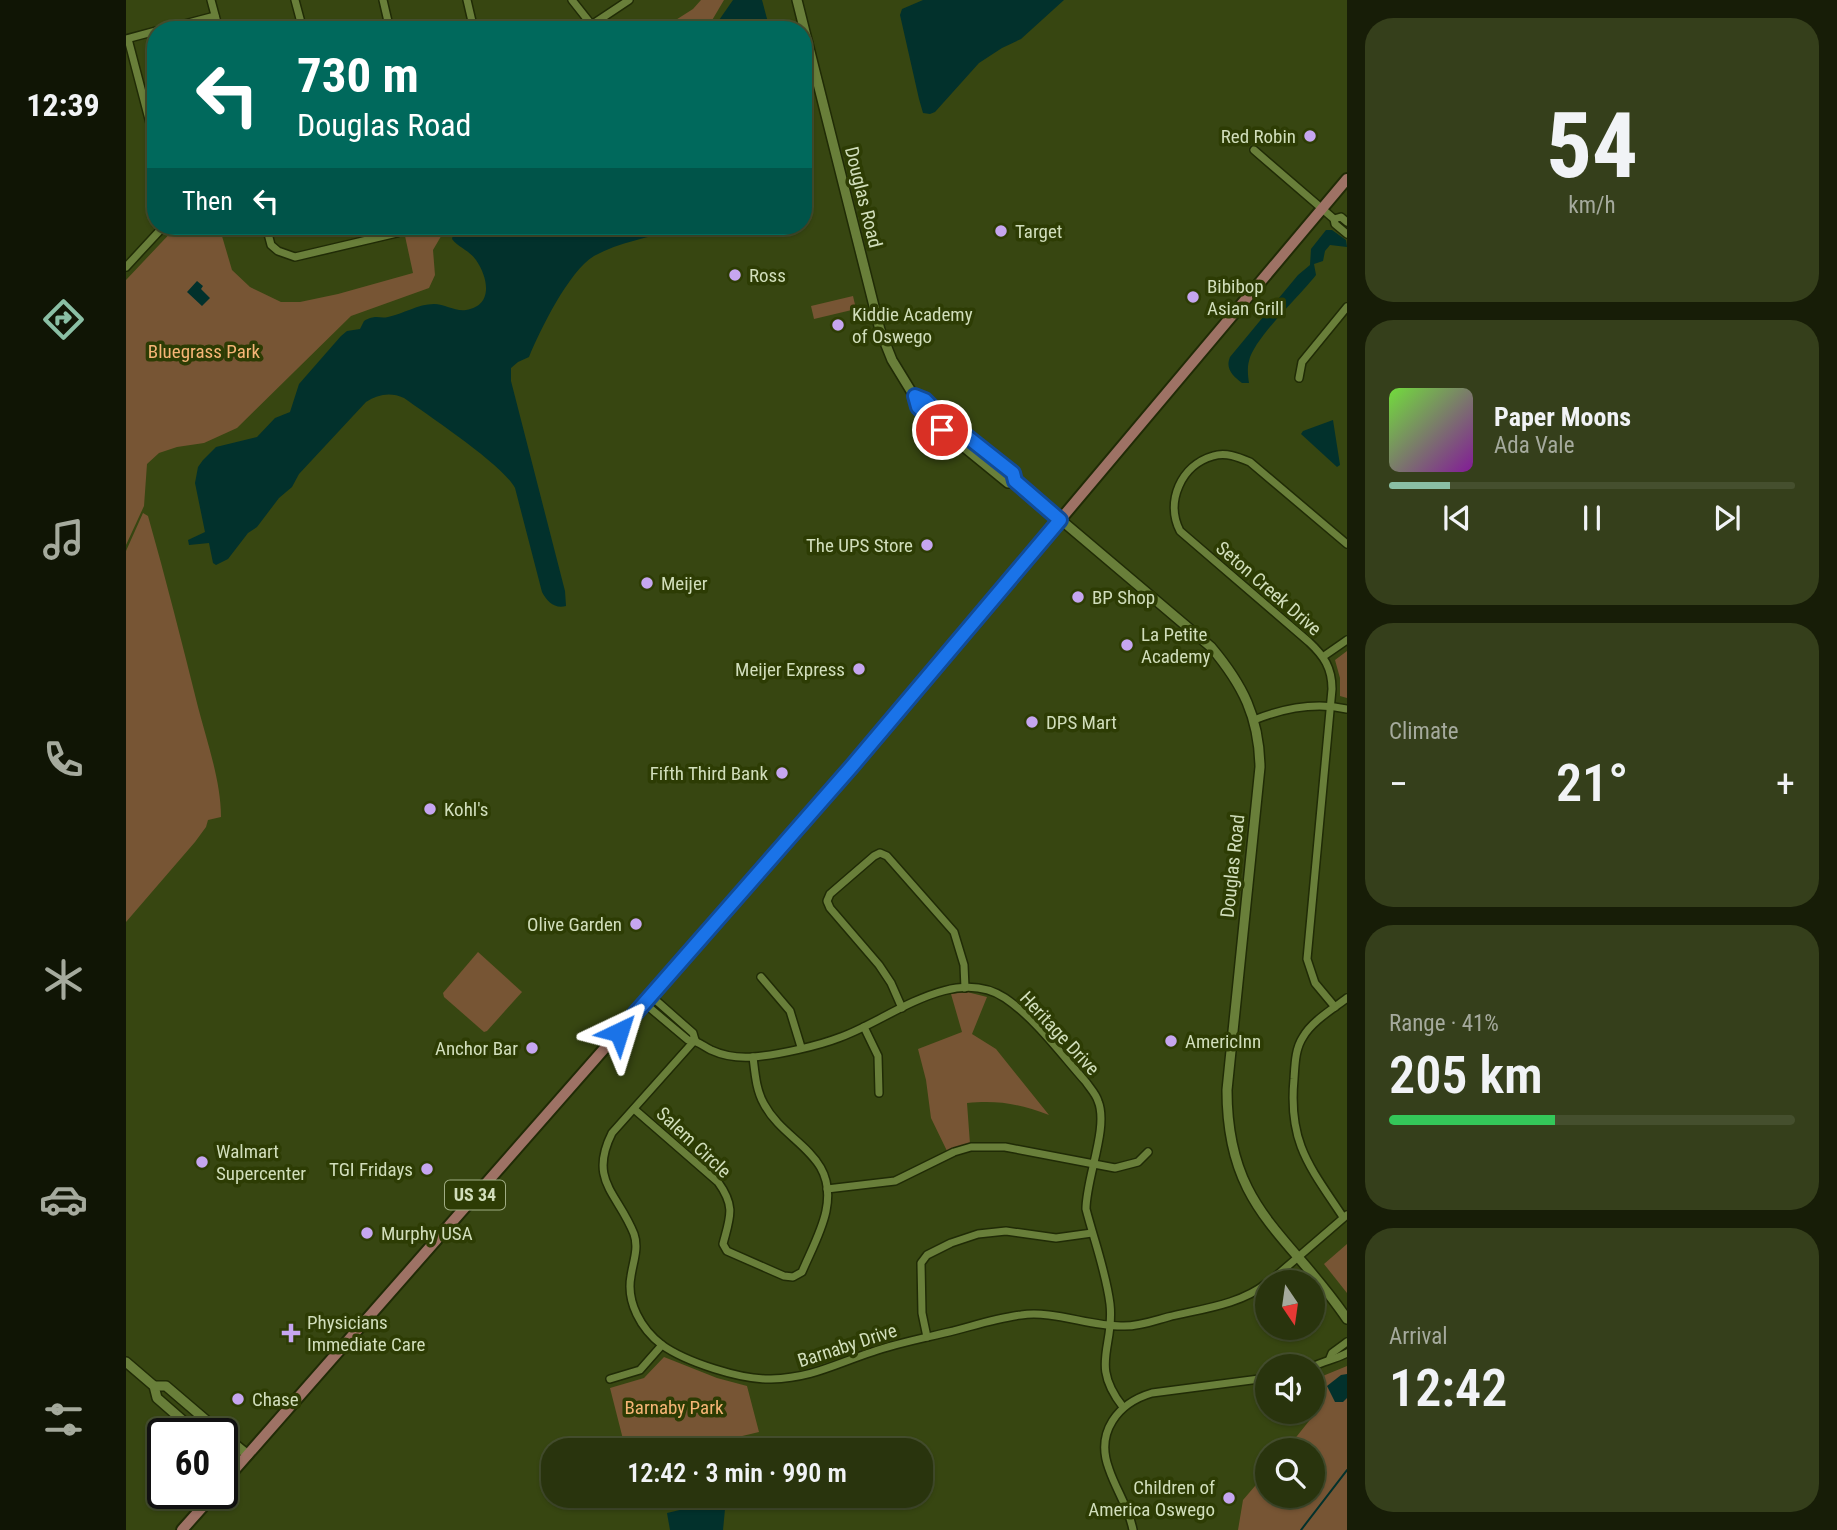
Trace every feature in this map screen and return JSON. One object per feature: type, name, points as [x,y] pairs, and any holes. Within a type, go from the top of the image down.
[{"type":"main road","name":"US 34","points":[[238,1466],[853,765],[1347,179]]},
{"type":"main road","points":[[182,1530],[201,1509]]},
{"type":"street","points":[[211,0],[216,21]]},
{"type":"street","points":[[295,0],[301,21]]},
{"type":"street","points":[[383,0],[388,21]]},
{"type":"street","points":[[467,0],[472,21]]},
{"type":"street","points":[[572,0],[584,21]]},
{"type":"street","points":[[596,21],[629,0]]},
{"type":"street","name":"Douglas Road","points":[[797,0],[802,21]]},
{"type":"street","points":[[196,21],[215,16]]},
{"type":"street","points":[[147,33],[127,39],[147,113]]},
{"type":"street","name":"Douglas Road","points":[[812,60],[880,330],[892,360],[915,396],[925,400],[1013,473],[1015,481],[1211,647],[1240,685],[1254,720],[1260,753],[1228,1077],[1227,1123],[1234,1156],[1248,1193],[1264,1218],[1347,1319]]},
{"type":"street","points":[[1254,150],[1322,208],[1347,234]]},
{"type":"street","points":[[1334,219],[1341,217],[1347,222]]},
{"type":"street","points":[[126,267],[156,235]]},
{"type":"street","points":[[268,235],[271,245],[278,251],[295,257],[388,235]]},
{"type":"street","points":[[1299,378],[1302,362],[1347,307]]},
{"type":"street","name":"Seton Creek Drive","points":[[1335,1007],[1315,983],[1307,960],[1332,679],[1324,656],[1186,537],[1172,510],[1176,493],[1188,473],[1203,460],[1221,455],[1238,457],[1250,462],[1347,544]]},
{"type":"street","points":[[1324,656],[1347,640]]},
{"type":"street","points":[[1254,720],[1284,709],[1306,706],[1347,709]]},
{"type":"street","points":[[902,1008],[879,965],[827,901],[830,894],[880,853],[887,856],[954,932],[964,965],[965,988]]},
{"type":"street","points":[[761,976],[790,1011],[801,1047]]},
{"type":"street","name":"Heritage Drive","points":[[647,999],[693,1033],[695,1040],[712,1051],[731,1057],[753,1057],[836,1039],[944,989],[965,988],[999,995],[1022,1011],[1095,1095],[1101,1115],[1086,1201],[1110,1305],[1110,1325],[1104,1356],[1105,1372],[1123,1407]]},
{"type":"street","points":[[1345,1216],[1302,1153],[1292,1109],[1299,1044],[1310,1028],[1347,998]]},
{"type":"street","points":[[864,1027],[878,1056],[878,1093]]},
{"type":"street","name":"Barnaby Drive","points":[[695,1040],[612,1132],[604,1148],[602,1167],[607,1185],[634,1234],[635,1258],[630,1278],[635,1312],[646,1331],[662,1345],[725,1373],[767,1380],[808,1376],[875,1351],[1025,1314],[1110,1325],[1135,1325],[1225,1303],[1255,1290]]},
{"type":"street","points":[[753,1057],[758,1090],[764,1105],[816,1158],[827,1189],[895,1181],[954,1152],[971,1147],[1005,1147],[1115,1168],[1138,1162],[1148,1152]]},
{"type":"street","name":"Salem Circle","points":[[634,1109],[718,1182],[726,1193],[731,1207],[731,1218],[723,1244],[727,1251],[778,1273],[793,1277],[802,1272],[825,1213],[827,1189]]},
{"type":"street","name":"Barnaby Drive","points":[[1282,1270],[1345,1216]]},
{"type":"street","points":[[927,1337],[922,1313],[921,1263],[927,1255],[979,1234],[1006,1231],[1056,1238],[1092,1233]]},
{"type":"street","points":[[1330,1359],[1332,1353],[1347,1342]]},
{"type":"street","points":[[610,1379],[640,1370],[662,1345]]},
{"type":"street","points":[[1325,1361],[1347,1353]]},
{"type":"street","points":[[126,1362],[154,1386],[158,1398],[180,1418]]},
{"type":"street","points":[[1133,1530],[1127,1507],[1108,1468],[1105,1453],[1108,1431],[1123,1407],[1135,1398],[1152,1393],[1255,1380]]},
{"type":"street","points":[[154,1386],[166,1386],[203,1418]]},
{"type":"street","points":[[238,1447],[247,1455]]},
{"type":"green space","points":[[701,0],[724,0],[712,21],[674,21],[693,9]]},
{"type":"green space","name":"Bluegrass Park","points":[[168,235],[222,235],[232,270],[250,287],[281,302],[300,302],[413,273],[405,236],[442,235],[433,250],[435,275],[429,288],[351,316],[237,428],[204,443],[159,453],[147,464],[144,506],[126,545],[126,280]]},
{"type":"green space","points":[[853,296],[856,309],[814,319],[811,306]]},
{"type":"green space","points":[[143,513],[148,516],[155,540],[213,762],[221,817],[208,820],[195,842],[126,922],[126,551]]},
{"type":"green space","points":[[1347,651],[1347,698],[1340,696],[1340,678],[1335,660]]},
{"type":"green space","points":[[478,952],[522,992],[484,1032],[444,997],[443,993]]},
{"type":"green space","points":[[967,992],[987,997],[972,1034],[996,1049],[1049,1115],[1009,1104],[967,1103],[970,1144],[947,1151],[931,1118],[926,1080],[918,1049],[962,1032],[951,994]]},
{"type":"green space","points":[[1347,1244],[1347,1293],[1324,1264]]},
{"type":"green space","name":"Barnaby Park","points":[[664,1357],[717,1378],[747,1386],[759,1432],[734,1438],[623,1438],[610,1388],[644,1378]]},
{"type":"green space","points":[[1347,1366],[1347,1530],[1238,1530],[1243,1500],[1255,1486],[1255,1508],[1325,1508],[1325,1438],[1295,1438],[1307,1424],[1325,1424],[1325,1375]]},
{"type":"water","points":[[733,0],[762,0],[768,21],[718,21]]},
{"type":"water","points":[[923,0],[1064,0],[1021,39],[979,63],[935,112],[930,114],[923,113],[900,15],[902,9]]},
{"type":"water","points":[[1326,230],[1332,230],[1346,240],[1347,247],[1330,245],[1325,251],[1323,261],[1314,264],[1316,275],[1259,341],[1249,361],[1249,383],[1242,383],[1229,369],[1230,357],[1298,275],[1310,265],[1311,249]]},
{"type":"water","points":[[453,235],[656,235],[614,247],[584,264],[556,302],[529,357],[511,368],[511,381],[565,591],[566,606],[552,604],[542,592],[515,488],[508,478],[447,428],[404,398],[394,395],[375,397],[366,402],[299,474],[292,487],[279,498],[228,559],[216,565],[213,563],[209,543],[189,545],[188,540],[205,532],[195,483],[198,467],[203,460],[216,447],[257,437],[275,418],[290,412],[299,384],[347,331],[360,329],[364,321],[372,318],[388,317],[428,304],[466,310],[481,303],[486,290],[480,267],[473,257],[452,239]]},
{"type":"water","points":[[197,281],[210,298],[202,306],[187,292]]},
{"type":"water","points":[[1333,420],[1340,465],[1337,467],[1301,434]]},
{"type":"water","points":[[1347,1374],[1347,1398],[1343,1402],[1335,1402],[1327,1386],[1341,1375]]},
{"type":"water","points":[[688,1508],[725,1508],[723,1530],[670,1530],[667,1513]]},
{"type":"waterway","points":[[1301,1530],[1347,1470]]},
{"type":"place","name":"Red Robin","points":[[1310,136]]},
{"type":"place","name":"Target","points":[[1001,231]]},
{"type":"place","name":"Ross","points":[[735,275]]},
{"type":"place","name":"Bibibop Asian Grill","points":[[1193,297]]},
{"type":"place","name":"Kiddie Academy of Oswego","points":[[838,325]]},
{"type":"place","name":"The UPS Store","points":[[927,545]]},
{"type":"place","name":"Meijer","points":[[647,583]]},
{"type":"place","name":"BP Shop","points":[[1078,597]]},
{"type":"place","name":"La Petite Academy","points":[[1127,645]]},
{"type":"place","name":"Meijer Express","points":[[859,669]]},
{"type":"place","name":"DPS Mart","points":[[1032,722]]},
{"type":"place","name":"Fifth Third Bank","points":[[782,773]]},
{"type":"place","name":"Kohl's","points":[[430,809]]},
{"type":"place","name":"Olive Garden","points":[[636,924]]},
{"type":"place","name":"AmericInn","points":[[1171,1041]]},
{"type":"place","name":"Anchor Bar","points":[[532,1048]]},
{"type":"place","name":"Walmart Supercenter","points":[[202,1162]]},
{"type":"place","name":"TGI Fridays","points":[[427,1169]]},
{"type":"place","name":"Murphy USA","points":[[367,1233]]},
{"type":"place","name":"Physicians Immediate Care","points":[[291,1333]]},
{"type":"place","name":"Chase","points":[[238,1399]]},
{"type":"place","name":"Children of America Oswego","points":[[1229,1498]]},
{"type":"route","points":[[619,1032],[853,765],[1007,586],[1060,520],[1015,481],[1013,473],[925,400],[915,396],[918,407],[942,430]]}]
